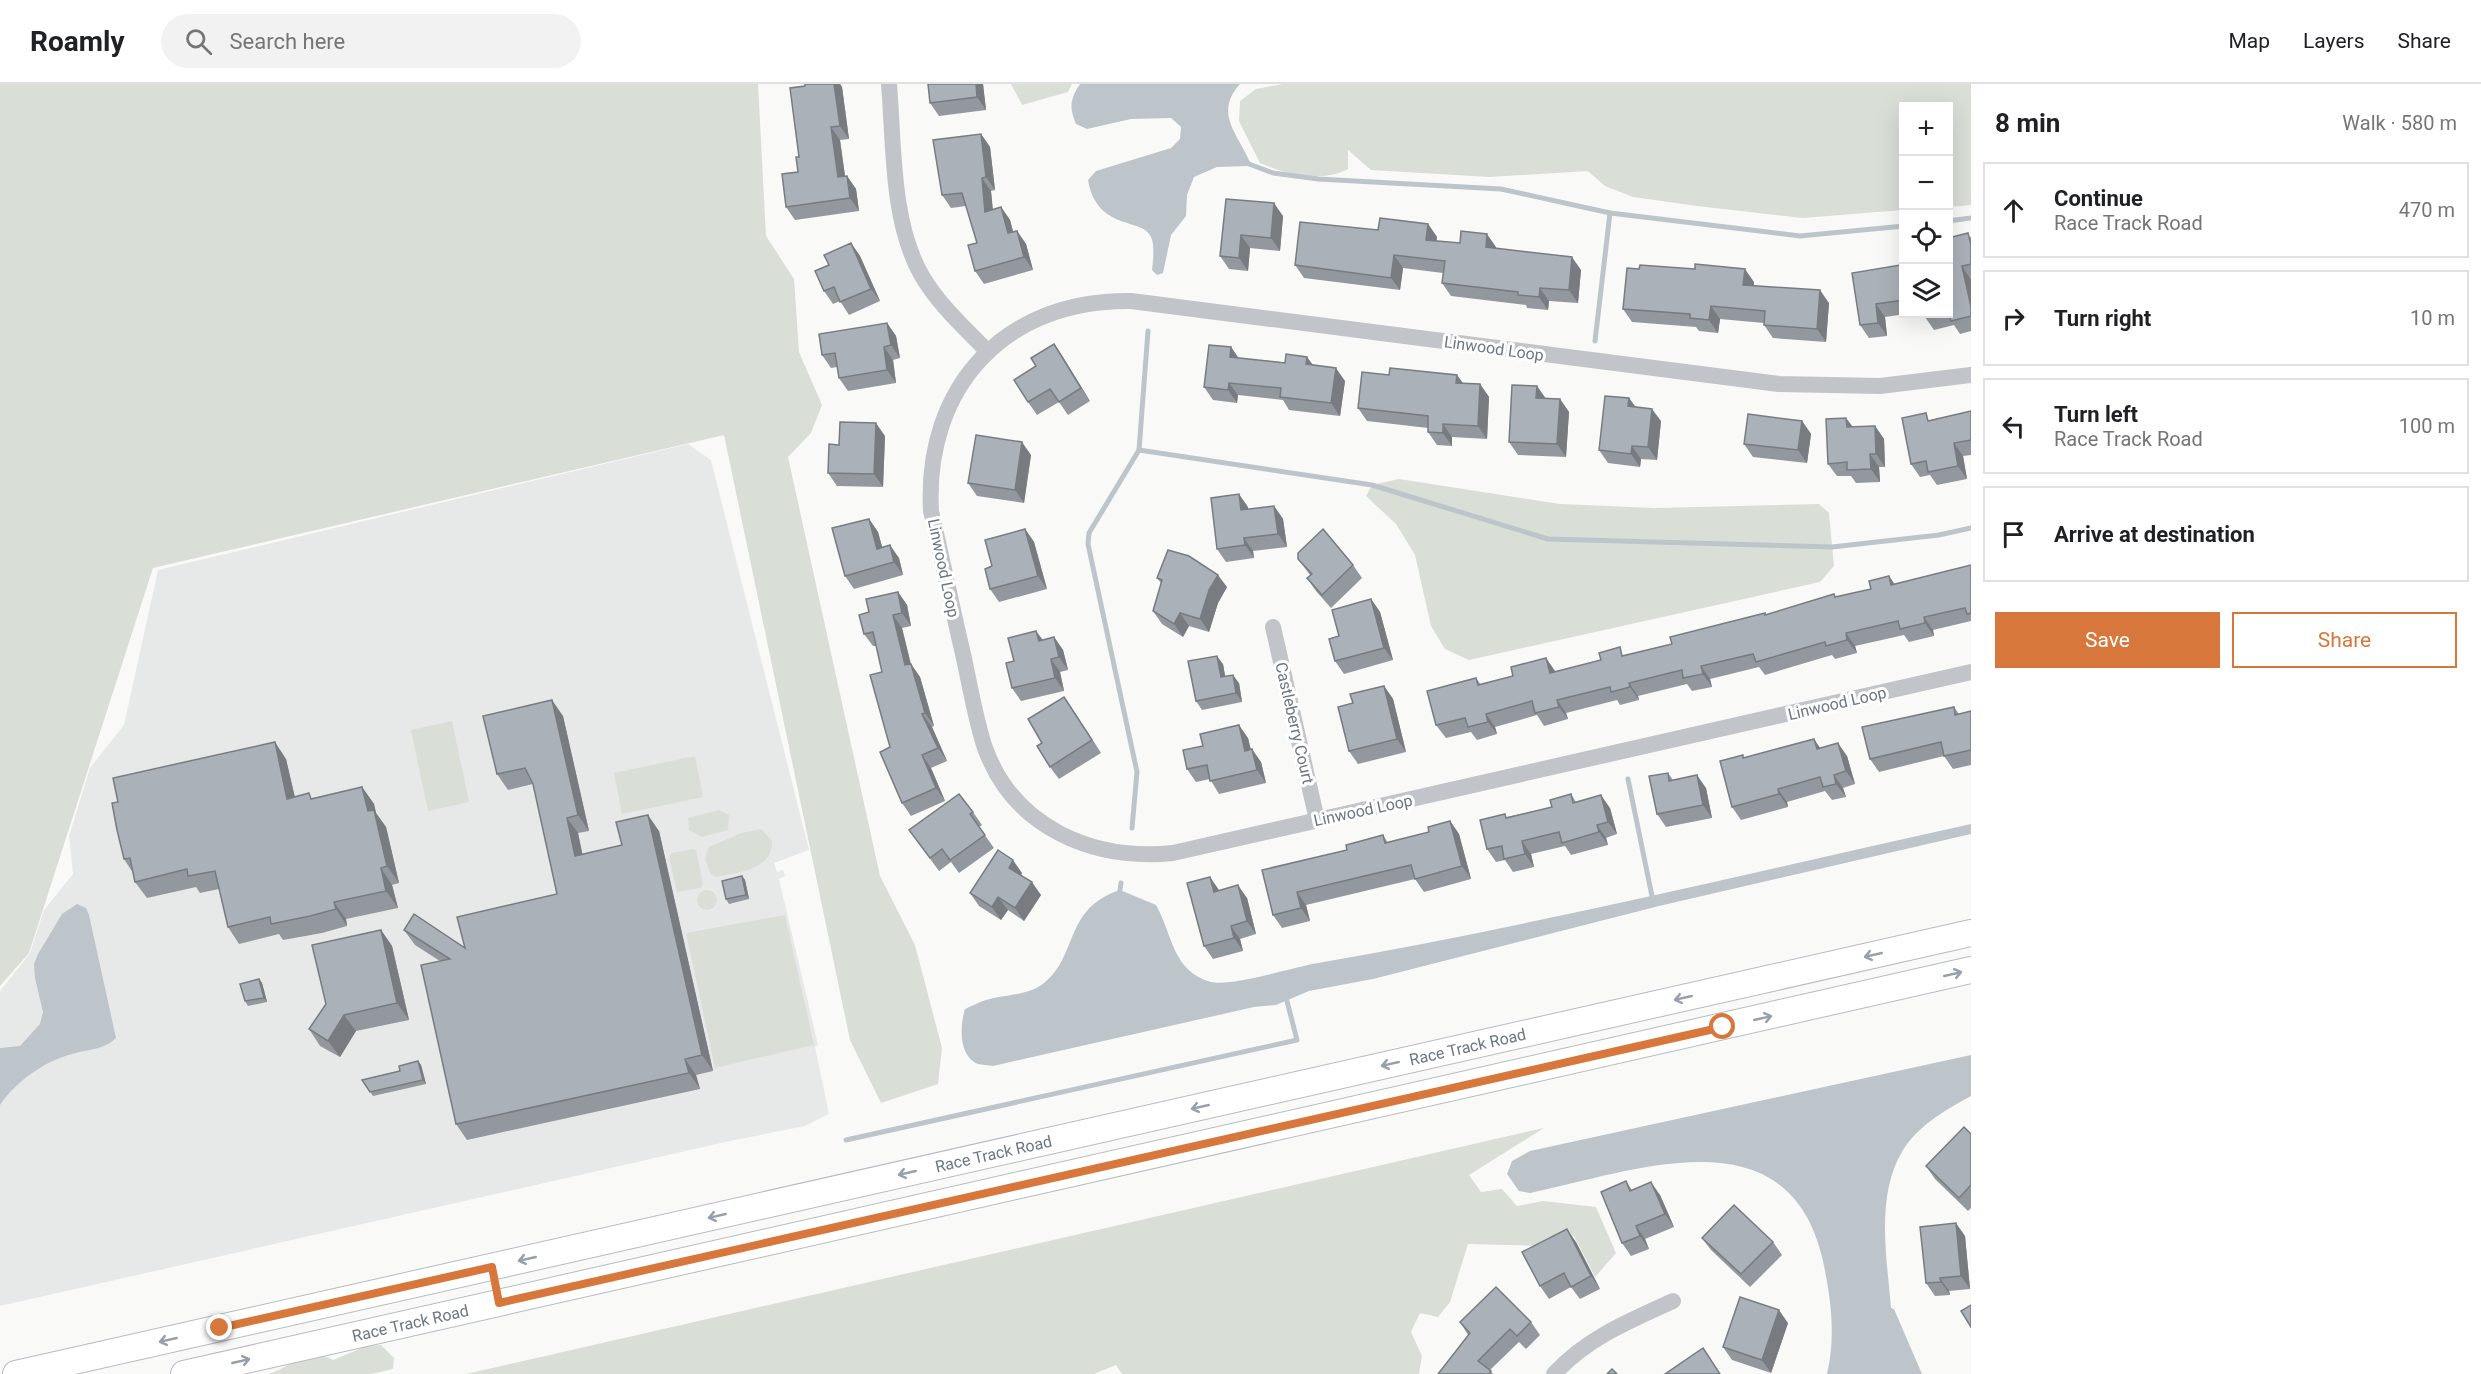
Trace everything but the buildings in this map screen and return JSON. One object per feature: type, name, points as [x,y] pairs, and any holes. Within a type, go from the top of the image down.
[{"type":"main road","name":"Race Track Road","points":[[16,1374],[1971,933]]},
{"type":"main road","name":"Race Track Road","points":[[184,1374],[1971,970]]},
{"type":"main road","points":[[753,1245],[772,1223],[783,1201]]},
{"type":"main road","points":[[492,1267],[499,1303]]},
{"type":"main road","points":[[376,1293],[382,1329]]},
{"type":"street","points":[[889,84],[900,212],[906,241],[923,277],[940,302],[988,352]]},
{"type":"street","name":"Linwood Loop","points":[[1971,375],[1880,386],[1779,384],[1143,303],[1107,301],[1081,305],[1041,318],[1011,333],[988,352],[969,372],[948,408],[938,434],[930,483],[931,512],[979,726],[993,764],[1011,792],[1047,826],[1070,839],[1120,854],[1173,853],[1971,672]]},
{"type":"street","name":"Castleberry Court","points":[[1273,627],[1317,820]]},
{"type":"street","points":[[1554,1374],[1581,1348],[1605,1332],[1672,1301]]},
{"type":"shaded area","points":[[0,84],[758,84],[766,236],[794,279],[799,352],[822,405],[811,433],[788,457],[880,876],[915,945],[942,1048],[938,1084],[881,1103],[850,1040],[724,435],[153,568],[29,953],[0,986]]},
{"type":"shaded area","points":[[1011,84],[1072,84],[1068,92],[1022,105]]},
{"type":"shaded area","points":[[1080,84],[1240,84],[1232,94],[1228,114],[1234,132],[1250,162],[1248,166],[1217,167],[1194,177],[1187,195],[1186,216],[1171,235],[1163,273],[1157,275],[1152,270],[1151,237],[1146,231],[1110,216],[1101,208],[1093,197],[1088,180],[1096,171],[1171,148],[1180,139],[1181,127],[1171,118],[1131,119],[1087,129],[1076,124],[1072,113],[1072,99]]},
{"type":"shaded area","points":[[1283,84],[1971,84],[1971,205],[1953,207],[1953,102],[1899,102],[1899,210],[1803,218],[1633,197],[1605,186],[1588,171],[1489,177],[1371,170],[1348,150],[1348,169],[1326,176],[1293,174],[1260,163],[1239,121],[1240,101],[1256,89]]},
{"type":"shaded area","points":[[688,444],[711,460],[809,850],[774,863],[777,872],[783,870],[785,876],[779,879],[818,1045],[815,1047],[829,1114],[805,1126],[0,1306],[0,991],[30,953],[44,910],[73,874],[69,836],[90,768],[124,725],[158,570]]},
{"type":"shaded area","points":[[1399,479],[1560,504],[1655,508],[1819,504],[1829,513],[1834,566],[1820,582],[1469,660],[1445,649],[1431,626],[1415,555],[1396,524],[1366,496],[1372,485]]},
{"type":"shaded area","points":[[452,721],[469,802],[428,811],[411,730]]},
{"type":"shaded area","points":[[695,756],[703,797],[622,814],[614,773]]},
{"type":"shaded area","points":[[719,810],[729,815],[728,830],[702,837],[689,830],[688,818]]},
{"type":"shaded area","points":[[1971,824],[1971,834],[1659,906],[1373,979],[1309,991],[1276,1005],[1254,1007],[993,1066],[978,1064],[971,1060],[962,1040],[965,1009],[993,998],[1024,993],[1044,983],[1063,959],[1080,920],[1102,898],[1120,890],[1156,905],[1175,951],[1188,970],[1211,982],[1233,982],[1564,915]]},
{"type":"shaded area","points":[[761,829],[772,841],[771,851],[761,864],[735,873],[716,877],[711,875],[705,859],[709,847],[741,833]]},
{"type":"shaded area","points":[[696,850],[703,884],[701,888],[677,892],[669,857],[672,853]]},
{"type":"shaded area","points":[[707,890],[714,893],[717,900],[714,907],[707,910],[700,907],[697,900],[700,893]]},
{"type":"shaded area","points":[[77,904],[86,908],[89,915],[116,1038],[101,1047],[62,1057],[42,1067],[14,1088],[0,1105],[0,1048],[20,1046],[40,1024],[43,1012],[34,964],[62,914]]},
{"type":"shaded area","points":[[785,915],[814,1045],[715,1068],[686,933]]},
{"type":"shaded area","points":[[1971,1055],[1971,1096],[1934,1118],[1917,1133],[1903,1150],[1894,1168],[1889,1187],[1885,1227],[1891,1308],[1894,1309],[1922,1374],[1827,1374],[1832,1332],[1828,1289],[1823,1261],[1805,1214],[1778,1184],[1743,1167],[1703,1162],[1660,1165],[1530,1193],[1519,1191],[1507,1174],[1512,1161],[1530,1151]]},
{"type":"shaded area","points":[[1544,1128],[1469,1175],[1481,1192],[1502,1189],[1517,1206],[1543,1201],[1596,1207],[1616,1253],[1595,1277],[1574,1236],[1544,1246],[1468,1244],[1450,1302],[1438,1317],[1420,1313],[1411,1332],[1422,1356],[1419,1374],[1122,1374],[1116,1365],[1094,1374],[466,1374]]},
{"type":"shaded area","points":[[381,1345],[394,1358],[393,1369],[371,1374],[268,1374],[307,1356],[323,1356],[333,1360],[367,1346]]},
{"type":"waterway","points":[[1249,164],[1273,173],[1318,179],[1501,189],[1610,213],[1800,236],[1899,226]]},
{"type":"waterway","points":[[1595,341],[1610,213]]},
{"type":"waterway","points":[[1953,220],[1971,218]]},
{"type":"waterway","points":[[1132,828],[1137,772],[1088,544],[1089,533],[1139,450],[1148,331]]},
{"type":"waterway","points":[[1139,450],[1372,485],[1548,539],[1832,547],[1939,535],[1971,528]]},
{"type":"waterway","points":[[1628,779],[1653,901]]},
{"type":"waterway","points":[[1120,890],[1121,883]]},
{"type":"waterway","points":[[846,1140],[1297,1040],[1287,1001]]},
{"type":"route","points":[[220,1328],[492,1267],[499,1303],[1723,1027]]}]
